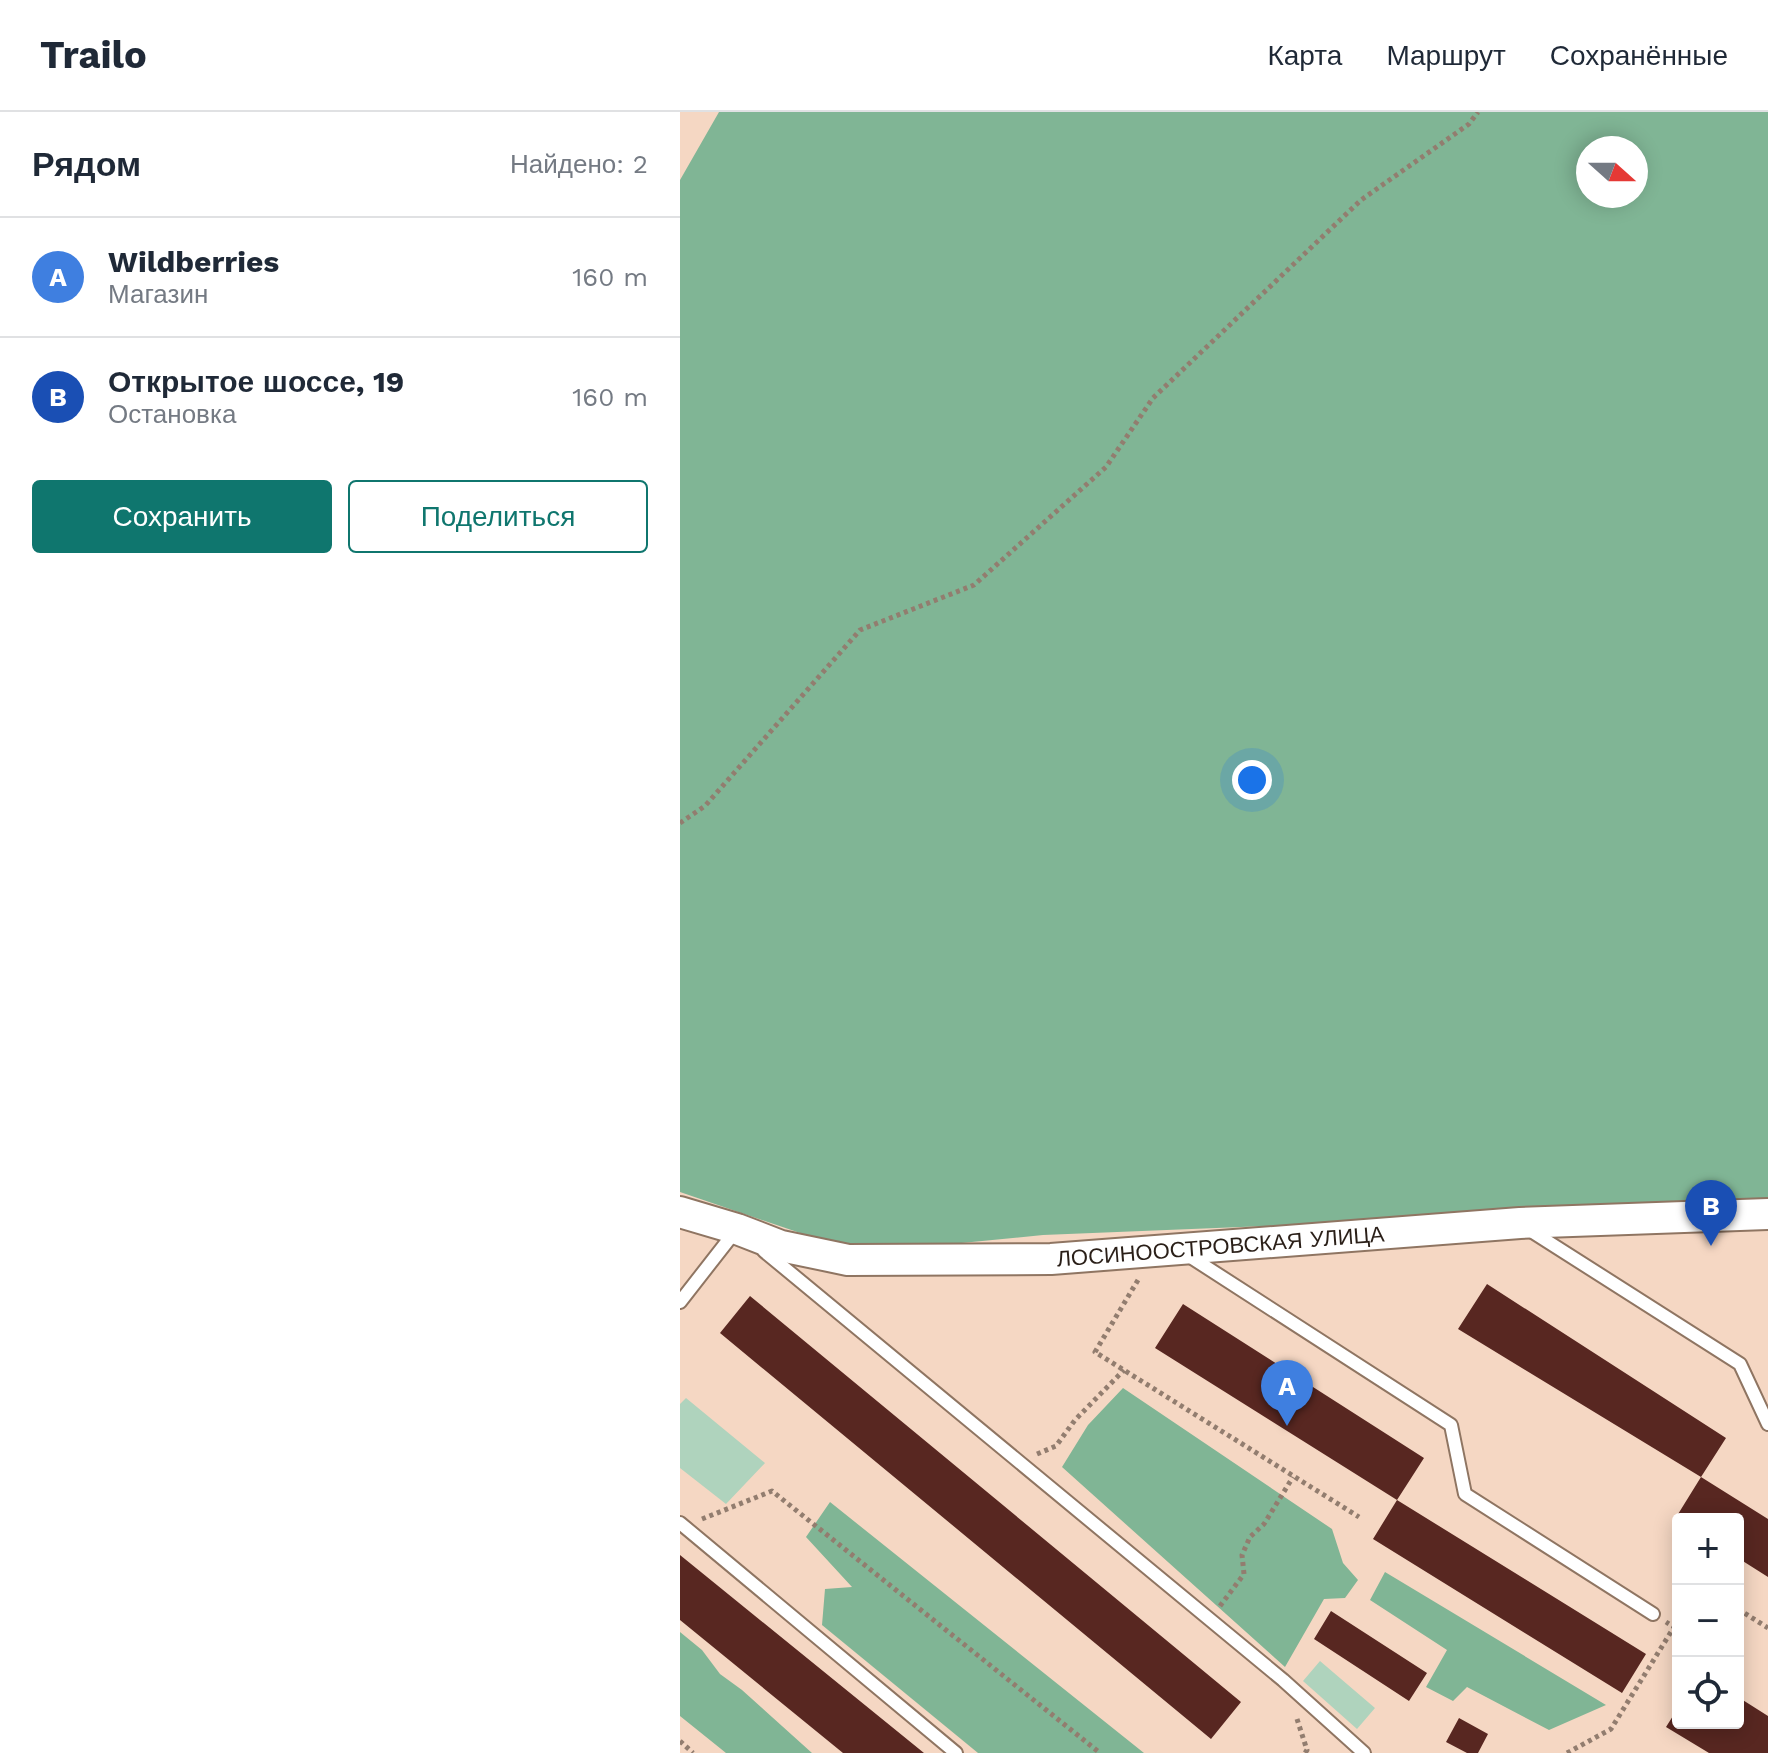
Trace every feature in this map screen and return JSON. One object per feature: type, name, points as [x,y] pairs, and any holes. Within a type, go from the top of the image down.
[{"type":"street","name":"ЛОСИНООСТРОВСКАЯ УЛИЦА","points":[[680,1212],[781,1246],[848,1260],[1051,1259],[1520,1223],[1768,1214]]},
{"type":"lane","points":[[1520,1223],[1740,1364],[1768,1424]]},
{"type":"lane","points":[[680,1302],[737,1229],[1283,1680],[1364,1753]]},
{"type":"lane","points":[[1166,1250],[1451,1425],[1465,1494],[1653,1614]]},
{"type":"lane","points":[[682,1524],[956,1753]]},
{"type":"path","points":[[680,823],[705,806],[860,630],[974,585],[1106,467],[1153,398],[1361,200],[1469,124],[1478,112]]},
{"type":"path","points":[[1166,1250],[1095,1352],[1359,1517]]},
{"type":"path","points":[[1018,1461],[1056,1446],[1075,1420],[1124,1370]]},
{"type":"path","points":[[1210,1620],[1244,1574],[1242,1555],[1250,1537],[1264,1524],[1293,1476]]},
{"type":"path","points":[[682,1524],[772,1491],[1100,1753]]},
{"type":"path","points":[[1744,1613],[1768,1628]]},
{"type":"path","points":[[1653,1614],[1672,1626]]},
{"type":"path","points":[[1567,1753],[1611,1729],[1672,1630]]},
{"type":"path","points":[[680,1741],[693,1753]]},
{"type":"green space","points":[[719,112],[1768,112],[1768,1206],[1043,1235],[859,1253],[680,1192],[680,180]]},
{"type":"green space","points":[[1123,1388],[1332,1529],[1343,1563],[1358,1580],[1345,1598],[1324,1599],[1285,1667],[1062,1467],[1088,1425]]},
{"type":"green space","points":[[686,1398],[765,1463],[726,1504],[680,1468],[680,1404]]},
{"type":"green space","points":[[830,1502],[1144,1753],[978,1753],[822,1625],[825,1589],[852,1587],[806,1537]]},
{"type":"green space","points":[[1385,1572],[1606,1705],[1549,1730],[1467,1687],[1453,1701],[1426,1687],[1447,1650],[1370,1600]]},
{"type":"green space","points":[[680,1632],[702,1650],[720,1674],[812,1753],[726,1753],[680,1716]]},
{"type":"green space","points":[[1320,1661],[1375,1708],[1357,1729],[1303,1681]]},
{"type":"building","points":[[1487,1284],[1726,1438],[1701,1477],[1458,1329]]},
{"type":"building","points":[[750,1296],[1241,1702],[1211,1739],[720,1333]]},
{"type":"building","points":[[1183,1304],[1424,1458],[1397,1500],[1155,1348]]},
{"type":"building","points":[[1701,1477],[1768,1519],[1768,1577],[1744,1562],[1744,1513],[1679,1513]]},
{"type":"building","points":[[1397,1500],[1646,1654],[1622,1693],[1373,1539]]},
{"type":"building","points":[[680,1555],[924,1753],[843,1753],[680,1620]]},
{"type":"building","points":[[1331,1611],[1427,1673],[1409,1701],[1314,1639]]},
{"type":"building","points":[[1744,1701],[1768,1716],[1768,1753],[1709,1753],[1666,1727],[1672,1718],[1672,1729],[1744,1729]]},
{"type":"building","points":[[1459,1718],[1488,1734],[1478,1753],[1467,1753],[1446,1742]]},
{"type":"place","name":"Открытое шоссе, 19","points":[[1711,1246]]},
{"type":"place","name":"Wildberries","points":[[1287,1426]]}]
